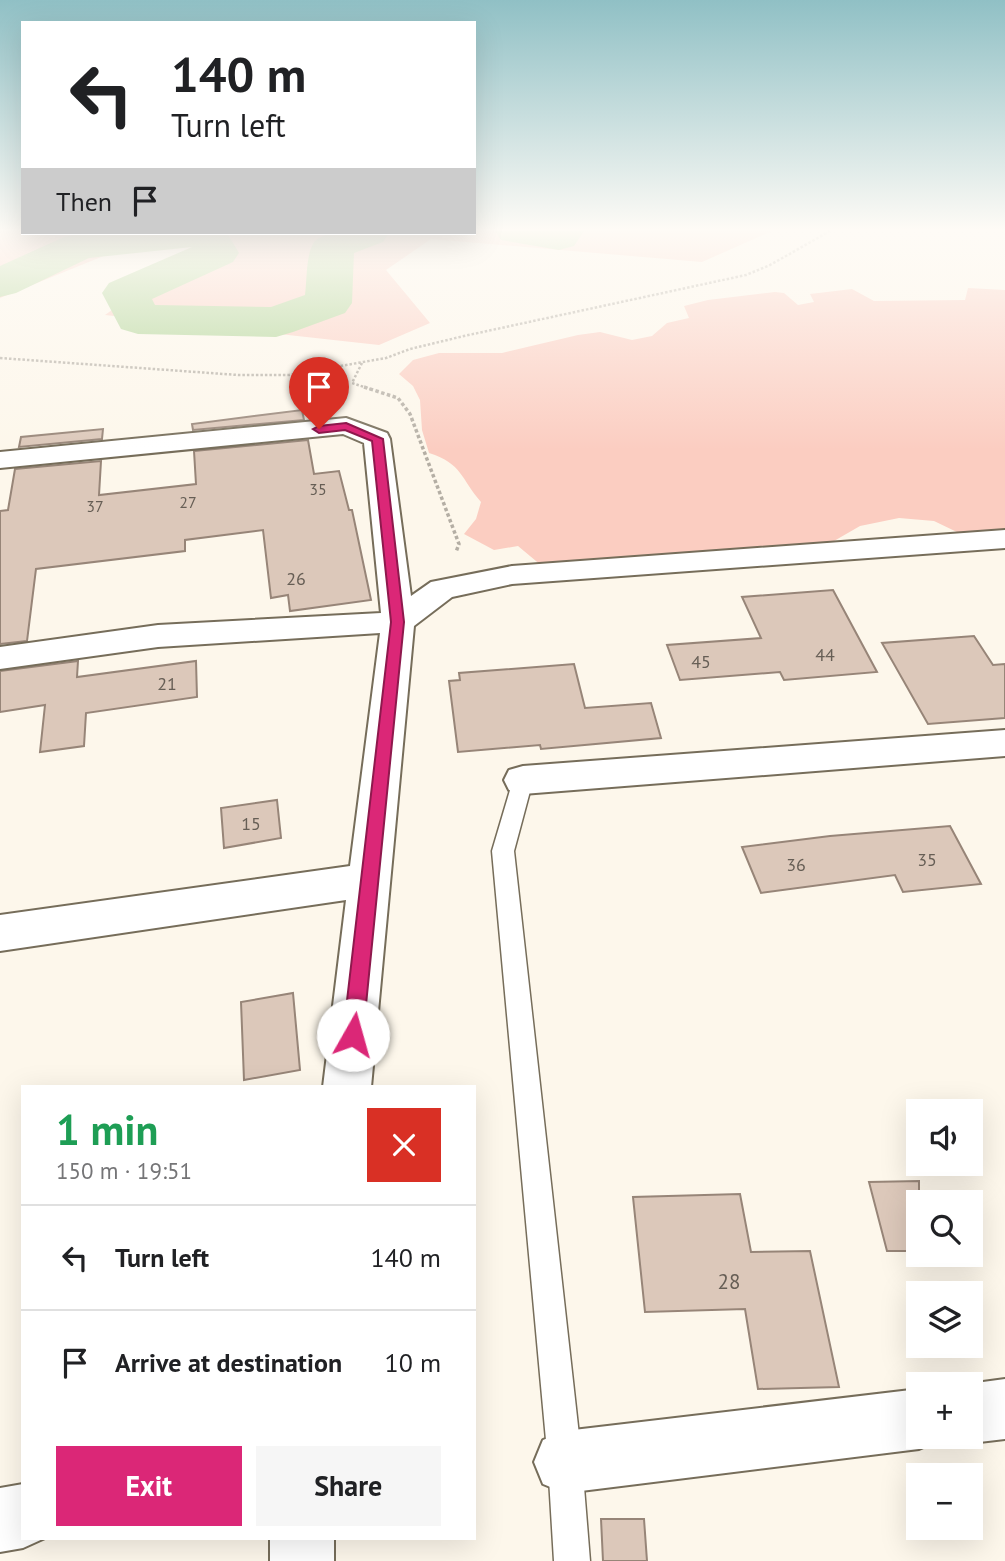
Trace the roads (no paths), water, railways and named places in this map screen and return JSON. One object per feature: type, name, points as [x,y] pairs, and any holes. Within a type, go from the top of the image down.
[{"type":"street","points":[[0,460],[346,426],[377,439],[398,622],[347,1085]]},
{"type":"street","points":[[0,658],[158,636],[398,622],[442,589],[512,575],[1005,539]]},
{"type":"street","points":[[523,780],[1005,743]]},
{"type":"street","points":[[0,933],[371,880]]},
{"type":"street","points":[[983,1412],[1005,1409]]},
{"type":"street","points":[[565,1462],[906,1421]]},
{"type":"street","points":[[0,1520],[21,1516]]},
{"type":"street","points":[[302,1540],[302,1561]]},
{"type":"lane","points":[[523,780],[503,851],[565,1462],[572,1561]]},
{"type":"waterway","points":[[131,304],[138,319],[276,322],[326,304]]}]
